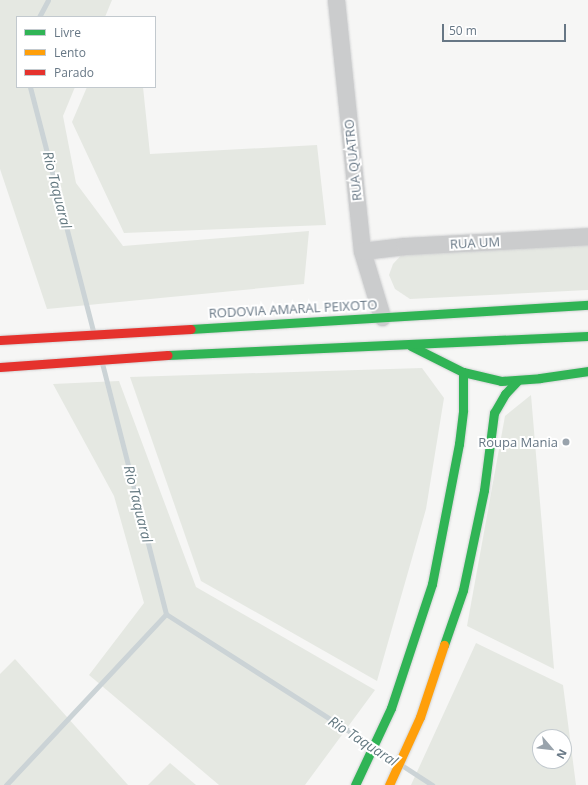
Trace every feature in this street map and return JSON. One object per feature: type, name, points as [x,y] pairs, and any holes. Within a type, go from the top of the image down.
[{"type":"main road","name":"RODOVIA AMARAL PEIXOTO","points":[[0,340],[588,305]]},
{"type":"main road","points":[[0,367],[113,358],[588,336]]},
{"type":"main road","points":[[410,345],[463,372],[501,381],[588,370]]},
{"type":"main road","points":[[356,783],[391,708],[432,584],[452,489],[466,410],[463,372]]},
{"type":"main road","points":[[389,785],[420,717],[463,590],[484,490],[494,413],[505,394],[517,380]]},
{"type":"main road","points":[[484,411],[494,413]]},
{"type":"street","name":"RUA QUATRO","points":[[336,0],[362,251],[382,317]]},
{"type":"street","name":"RUA UM","points":[[362,251],[405,246],[588,236]]},
{"type":"shaded area","points":[[0,0],[112,0],[105,16],[16,16],[16,88],[75,88],[63,116],[76,183],[123,246],[309,231],[304,284],[47,309],[0,169]]},
{"type":"shaded area","points":[[87,88],[143,88],[150,154],[317,145],[326,225],[124,233],[72,122]]},
{"type":"shaded area","points":[[588,236],[588,290],[410,299],[395,289],[389,275],[393,264],[406,250]]},
{"type":"shaded area","points":[[422,368],[444,398],[426,509],[377,681],[201,581],[130,377]]},
{"type":"shaded area","points":[[119,381],[196,587],[375,690],[305,785],[219,785],[89,675],[144,603],[114,496],[53,384]]},
{"type":"shaded area","points":[[531,395],[554,669],[467,626],[505,416]]},
{"type":"shaded area","points":[[476,643],[563,685],[569,729],[532,729],[532,769],[572,769],[572,754],[576,785],[411,785]]},
{"type":"shaded area","points":[[15,659],[128,785],[0,785],[0,674]]},
{"type":"shaded area","points":[[170,763],[196,785],[148,785]]},
{"type":"waterway","name":"Rio Taquaral","points":[[40,16],[48,0]]},
{"type":"waterway","name":"Rio Taquaral","points":[[30,88],[93,330]]},
{"type":"waterway","name":"Rio Taquaral","points":[[102,363],[166,614],[369,744]]},
{"type":"waterway","points":[[6,785],[166,614]]},
{"type":"waterway","name":"Rio Taquaral","points":[[377,750],[394,761]]},
{"type":"waterway","name":"Rio Taquaral","points":[[403,766],[432,785]]},
{"type":"traffic: fast","points":[[191,329],[588,305]]},
{"type":"traffic: fast","points":[[168,355],[588,336]]},
{"type":"traffic: fast","points":[[411,346],[463,372],[501,381],[540,378],[588,371]]},
{"type":"traffic: fast","points":[[355,785],[391,708],[432,584],[459,444],[463,410],[463,372]]},
{"type":"traffic: fast","points":[[444,645],[463,590],[484,490],[494,413],[505,394],[517,381]]},
{"type":"traffic: slow","points":[[389,785],[420,717],[444,645]]},
{"type":"traffic: jam","points":[[0,340],[191,329]]},
{"type":"traffic: jam","points":[[0,367],[168,355]]},
{"type":"place","name":"Roupa Mania","points":[[566,442]]}]
